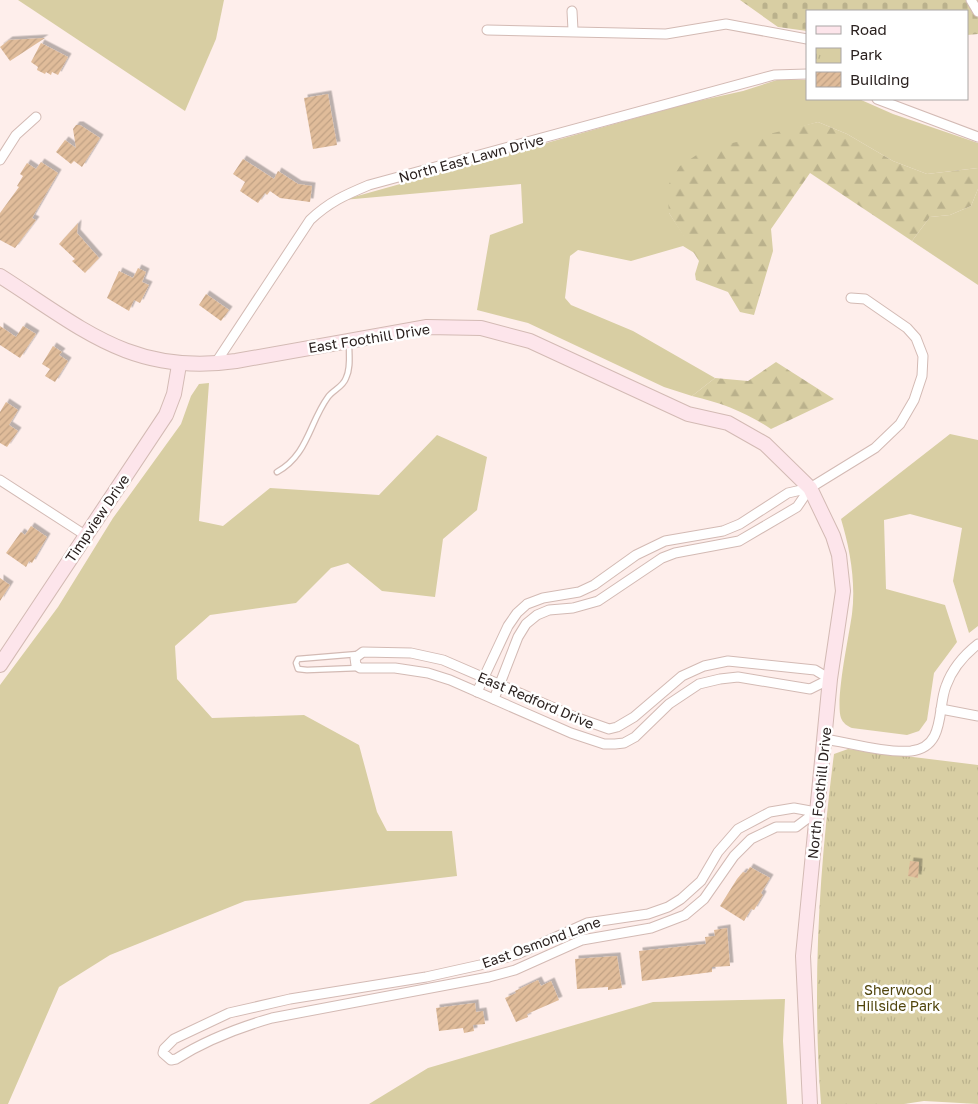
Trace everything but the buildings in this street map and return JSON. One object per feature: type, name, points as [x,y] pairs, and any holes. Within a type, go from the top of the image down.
[{"type":"street","points":[[971,0],[978,12]]},
{"type":"street","points":[[572,11],[573,30]]},
{"type":"street","points":[[488,30],[573,30],[666,34],[726,24],[806,38]]},
{"type":"street","name":"North East Lawn Drive","points":[[215,364],[310,220],[328,204],[340,197],[370,185],[774,75],[806,74]]},
{"type":"street","points":[[880,100],[978,137]]},
{"type":"street","points":[[0,160],[16,135],[36,117]]},
{"type":"street","name":"East Foothill Drive","points":[[0,276],[117,348],[146,358],[178,365],[215,364],[428,327],[482,328],[530,340],[688,414],[728,423],[765,444],[810,488]]},
{"type":"street","points":[[477,692],[508,626],[527,604],[542,598],[586,589],[607,577],[636,555],[665,541],[731,528],[788,492],[810,488],[875,448],[900,424],[914,400],[922,376],[923,356],[916,338],[906,328],[865,298],[850,298]]},
{"type":"street","name":"Timpview Drive","points":[[0,665],[85,534],[166,415],[174,394],[178,365]]},
{"type":"street","points":[[0,480],[85,534]]},
{"type":"street","points":[[494,699],[518,637],[526,624],[537,615],[549,610],[574,608],[598,601],[662,558],[675,553],[739,541],[796,507],[810,488]]},
{"type":"street","name":"North Foothill Drive","points":[[810,488],[833,536],[842,571],[843,591],[830,679],[803,956],[810,1104]]},
{"type":"street","points":[[825,738],[907,751],[917,750],[926,745],[936,734],[945,687],[953,671],[962,659],[978,644]]},
{"type":"street","name":"East Redford Drive","points":[[358,654],[363,652],[411,653],[443,660],[574,717],[609,729],[617,727],[634,717],[682,676],[716,663],[728,661],[815,670],[830,679]]},
{"type":"street","points":[[358,654],[355,661],[360,668]]},
{"type":"street","name":"East Redford Drive","points":[[360,668],[395,668],[428,673],[494,699],[571,733],[604,744],[624,743],[635,737],[669,704],[699,684],[720,678],[738,677],[810,689],[830,679]]},
{"type":"street","points":[[941,709],[978,716]]},
{"type":"street","name":"East Osmond Lane","points":[[794,808],[816,812],[796,827],[781,826],[770,829],[751,839],[740,849],[708,894],[685,915],[664,925],[582,940],[515,970],[489,978],[272,1018],[237,1028],[201,1044],[176,1059],[171,1060],[163,1053],[164,1049],[174,1039],[229,1013],[290,999],[417,978],[480,965],[518,954],[587,923],[648,914],[681,899],[701,881],[718,852],[738,828],[765,814],[794,808]]},
{"type":"street","points":[[765,814],[770,829]]},
{"type":"street","points":[[559,934],[564,948]]},
{"type":"lane","points":[[277,472],[290,465],[301,450],[328,396],[346,380],[349,369],[349,340]]},
{"type":"lane","points":[[358,654],[298,659],[296,664],[298,669],[307,670],[360,668]]},
{"type":"green space","points":[[18,0],[224,0],[216,39],[185,111]]},
{"type":"green space","points":[[740,0],[978,0],[978,34],[968,35],[968,10],[806,10],[806,31],[778,27]]},
{"type":"green space","points":[[780,79],[806,80],[806,100],[861,100],[893,114],[978,143],[978,168],[927,174],[893,161],[847,134],[818,122],[779,133],[669,213],[696,254],[683,246],[631,261],[578,250],[570,256],[565,298],[571,305],[633,331],[715,378],[692,396],[664,387],[528,323],[477,310],[490,235],[523,223],[521,184],[343,200],[689,103],[743,91]]},
{"type":"green space","points":[[818,122],[847,134],[893,161],[927,174],[978,168],[978,189],[971,206],[950,215],[930,217],[912,241],[810,173],[771,229],[773,251],[754,315],[740,312],[728,292],[696,280],[695,274],[699,261],[669,213],[667,187],[680,166],[704,150]]},
{"type":"green space","points":[[978,189],[978,285],[912,241],[930,217],[950,215],[971,206]]},
{"type":"green space","points":[[776,362],[834,399],[771,429],[733,409],[692,396],[715,378],[748,381]]},
{"type":"green space","points":[[209,383],[199,521],[223,526],[270,488],[379,495],[437,435],[487,457],[477,510],[443,539],[435,597],[382,591],[348,563],[331,568],[296,603],[210,615],[175,646],[177,679],[212,718],[304,715],[359,745],[377,812],[387,831],[452,831],[457,876],[245,901],[110,955],[59,987],[8,1104],[0,1104],[0,685],[58,607],[113,518],[181,424],[191,396],[199,384]]},
{"type":"green space","points":[[950,434],[978,440],[978,626],[969,633],[953,581],[962,528],[910,514],[884,520],[886,589],[945,605],[957,642],[934,673],[927,720],[919,731],[907,735],[852,728],[841,718],[840,709],[841,683],[853,602],[853,578],[841,519]]},
{"type":"green space","name":"Sherwood Hiilside Park","points":[[848,749],[978,765],[978,1104],[924,1101],[904,1104],[821,1104],[818,1060],[817,972],[824,841],[834,754]]},
{"type":"green space","points":[[785,999],[783,1041],[787,1104],[369,1104],[428,1068],[653,1002]]}]
